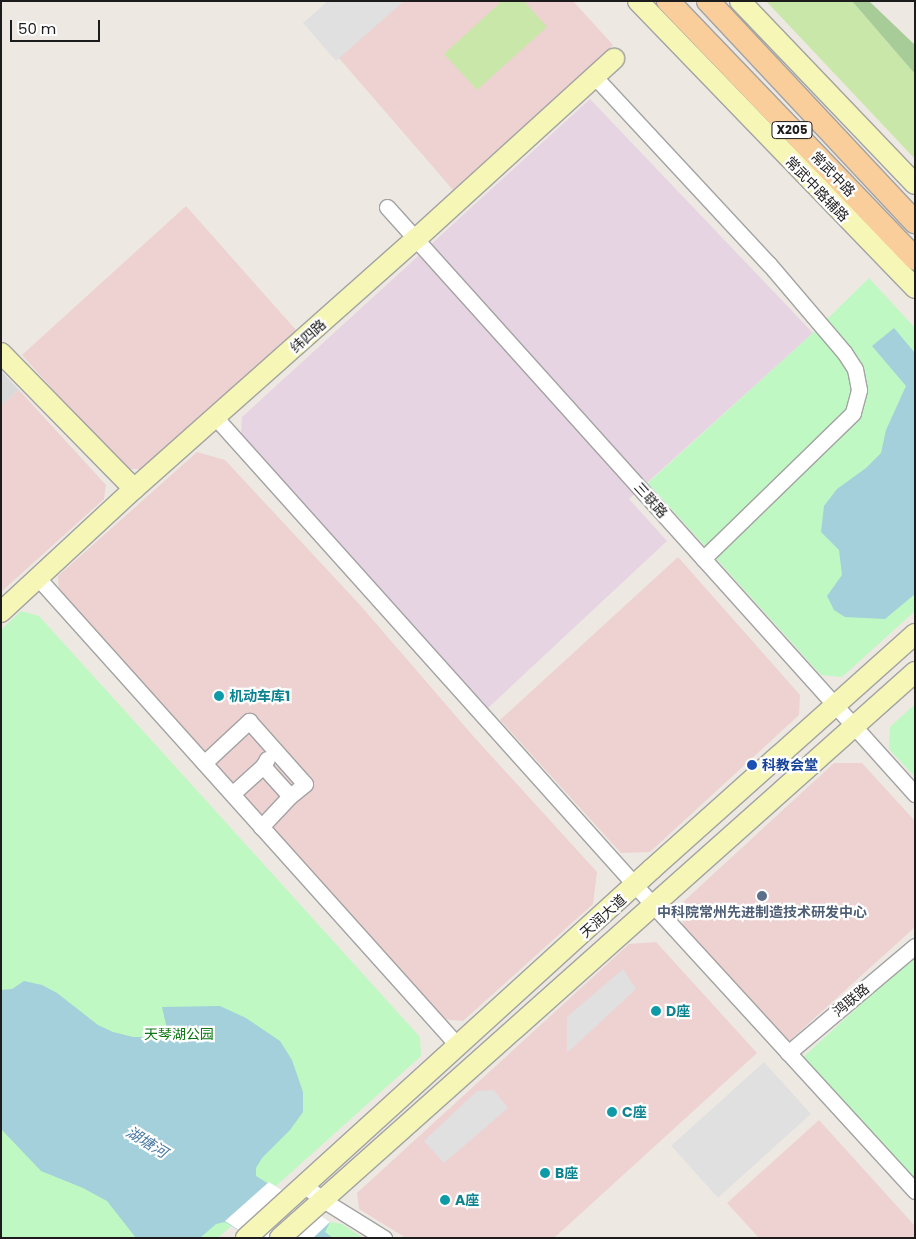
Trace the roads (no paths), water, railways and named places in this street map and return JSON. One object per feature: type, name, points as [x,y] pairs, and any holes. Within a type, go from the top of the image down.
[{"type":"main road","name":"常武中路","points":[[668,1],[915,259]]},
{"type":"main road","name":"常武中路","points":[[708,1],[915,222]]},
{"type":"street","name":"常武中路辅路","points":[[638,1],[915,288]]},
{"type":"street","points":[[740,1],[915,184]]},
{"type":"street","name":"纬四路","points":[[1,612],[134,489],[416,239],[614,59]]},
{"type":"street","points":[[595,77],[769,264],[844,352],[855,369],[859,390],[853,413],[703,558]]},
{"type":"street","name":"三联路","points":[[387,207],[915,794]]},
{"type":"street","points":[[1,352],[134,489]]},
{"type":"street","points":[[216,418],[653,905],[915,1191]]},
{"type":"street","points":[[38,578],[458,1046]]},
{"type":"street","name":"天润大道","points":[[246,1238],[915,634]]},
{"type":"street","name":"天润大道","points":[[280,1238],[915,672]]},
{"type":"street","points":[[204,763],[249,721],[273,746],[309,787],[290,796],[261,826]]},
{"type":"street","points":[[232,794],[263,766],[273,746]]},
{"type":"street","points":[[263,766],[290,796]]},
{"type":"street","name":"鸿联路","points":[[788,1053],[915,946]]},
{"type":"street","points":[[297,1191],[317,1205],[384,1238]]},
{"type":"water","points":[[894,328],[915,353],[915,594],[885,619],[845,617],[834,610],[827,596],[842,575],[839,550],[821,532],[824,506],[837,489],[866,468],[881,453],[886,430],[906,386],[872,346]]},
{"type":"water","name":"湖塘河","points":[[24,981],[42,985],[57,993],[98,1025],[113,1032],[133,1037],[153,1037],[167,1029],[162,1007],[220,1006],[246,1018],[280,1041],[292,1060],[303,1092],[303,1112],[290,1130],[262,1158],[256,1168],[256,1176],[330,1222],[325,1232],[333,1238],[251,1238],[225,1222],[216,1224],[200,1238],[136,1238],[107,1201],[83,1188],[41,1171],[1,1129],[1,990],[12,989]]},
{"type":"place","name":"机动车库1","points":[[219,696]]},
{"type":"place","name":"科教会堂","points":[[752,765]]},
{"type":"place","name":"中科院常州先进制造技术研发中心","points":[[762,896]]},
{"type":"place","name":"D座","points":[[656,1011]]},
{"type":"place","name":"C座","points":[[612,1112]]},
{"type":"place","name":"B座","points":[[545,1173]]},
{"type":"place","name":"A座","points":[[445,1200]]},
{"type":"park label","name":"天琴湖公园","points":[[179,1034]]}]
